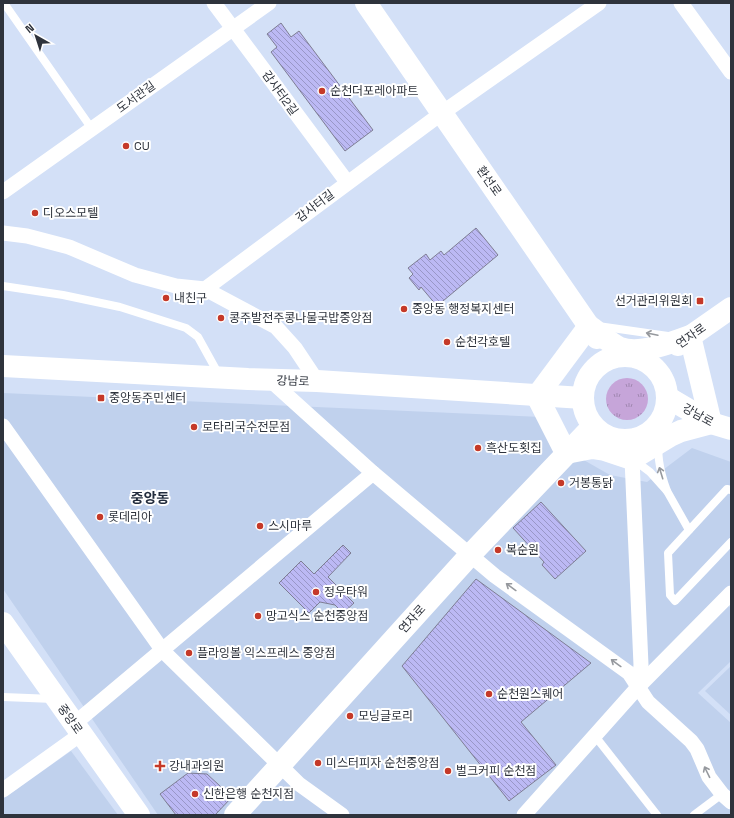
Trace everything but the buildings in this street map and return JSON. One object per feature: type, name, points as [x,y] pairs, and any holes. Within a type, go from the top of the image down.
[{"type":"main road","name":"환선로","points":[[366,3],[612,358]]},
{"type":"main road","name":"연자로","points":[[650,364],[731,308]]},
{"type":"main road","points":[[589,326],[620,348],[639,349],[660,346],[690,336],[721,426],[646,435],[634,449],[605,450],[592,448],[566,453],[537,396],[589,326]]},
{"type":"main road","points":[[634,449],[624,440],[612,438],[602,434],[593,426],[586,413],[583,398],[585,385],[591,373],[600,364],[612,358],[625,356],[638,358],[650,364],[660,374],[665,385],[667,397],[666,410],[658,434]]},
{"type":"main road","name":"강남로","points":[[3,366],[270,380],[317,381],[583,398]]},
{"type":"main road","name":"강남로","points":[[667,397],[721,426]]},
{"type":"main road","name":"연자로","points":[[235,815],[470,555],[593,426]]},
{"type":"main road","name":"중앙로","points":[[3,623],[139,815]]},
{"type":"street","name":"감사터2길","points":[[214,3],[347,182]]},
{"type":"street","name":"도서관길","points":[[3,192],[269,3]]},
{"type":"street","name":"감사터길","points":[[205,289],[347,182],[442,113],[599,3]]},
{"type":"street","points":[[681,3],[731,72]]},
{"type":"street","points":[[3,233],[27,236],[69,247],[135,275],[176,286],[205,289],[276,327],[296,348],[317,381]]},
{"type":"street","points":[[270,380],[373,473],[495,576],[629,673],[648,702],[697,749],[709,777],[726,798]]},
{"type":"street","points":[[3,426],[163,651],[299,784],[342,815]]},
{"type":"street","points":[[634,449],[641,665],[638,686]]},
{"type":"street","points":[[3,790],[78,729],[163,651],[373,473]]},
{"type":"street","points":[[524,815],[638,686],[731,593]]},
{"type":"lane","points":[[4,3],[92,129]]},
{"type":"lane","points":[[3,286],[63,295],[120,307],[186,328],[198,337],[220,377]]},
{"type":"lane","points":[[658,434],[659,469],[667,491],[689,530]]},
{"type":"lane","points":[[634,449],[650,472],[667,491]]},
{"type":"lane","points":[[731,490],[727,490],[668,553],[670,595],[675,601],[731,542]]},
{"type":"lane","points":[[3,698],[56,699]]},
{"type":"lane","points":[[595,736],[657,815]]},
{"type":"lane","points":[[694,815],[726,798]]},
{"type":"shaded area","points":[[3,393],[541,417],[582,459],[610,475],[647,482],[692,448],[731,462],[731,600],[727,604],[731,608],[731,661],[698,693],[731,723],[731,815],[158,815],[3,589]]},
{"type":"shaded area","points":[[731,666],[731,715],[705,691]]},
{"type":"shaded area","points":[[71,751],[118,815],[3,815],[3,799]]},
{"type":"green space","points":[[623,378],[631,378],[642,384],[648,395],[648,403],[642,414],[631,420],[623,420],[612,414],[606,403],[606,395],[612,384]]},
{"type":"place","name":"순천더포레아파트","points":[[322,91]]},
{"type":"place","name":"CU","points":[[126,146]]},
{"type":"place","name":"디오스모텔","points":[[35,213]]},
{"type":"place","name":"내친구","points":[[166,298]]},
{"type":"place","name":"선거관리위원회","points":[[700,301]]},
{"type":"place","name":"중앙동 행정복지센터","points":[[404,309]]},
{"type":"place","name":"콩주발전주콩나물국밥중앙점","points":[[221,318]]},
{"type":"place","name":"순천각호텔","points":[[447,342]]},
{"type":"place","name":"중앙동주민센터","points":[[101,398]]},
{"type":"place","name":"로타리국수전문점","points":[[194,427]]},
{"type":"place","name":"흑산도횟집","points":[[478,448]]},
{"type":"place","name":"거봉통닭","points":[[561,483]]},
{"type":"place","name":"롯데리아","points":[[100,517]]},
{"type":"place","name":"스시마루","points":[[260,526]]},
{"type":"place","name":"복순원","points":[[498,550]]},
{"type":"place","name":"정우타워","points":[[316,592]]},
{"type":"place","name":"망고식스 순천중앙점","points":[[258,616]]},
{"type":"place","name":"플라잉볼 익스프레스 중앙점","points":[[189,653]]},
{"type":"place","name":"순천원스퀘어","points":[[489,694]]},
{"type":"place","name":"모닝글로리","points":[[350,716]]},
{"type":"place","name":"미스터피자 순천중앙점","points":[[318,763]]},
{"type":"place","name":"강내과의원","points":[[160,766]]},
{"type":"place","name":"벌크커피 순천점","points":[[448,771]]},
{"type":"place","name":"신한은행 순천지점","points":[[195,794]]},
{"type":"district","name":"중앙동","points":[[150,498]]}]
